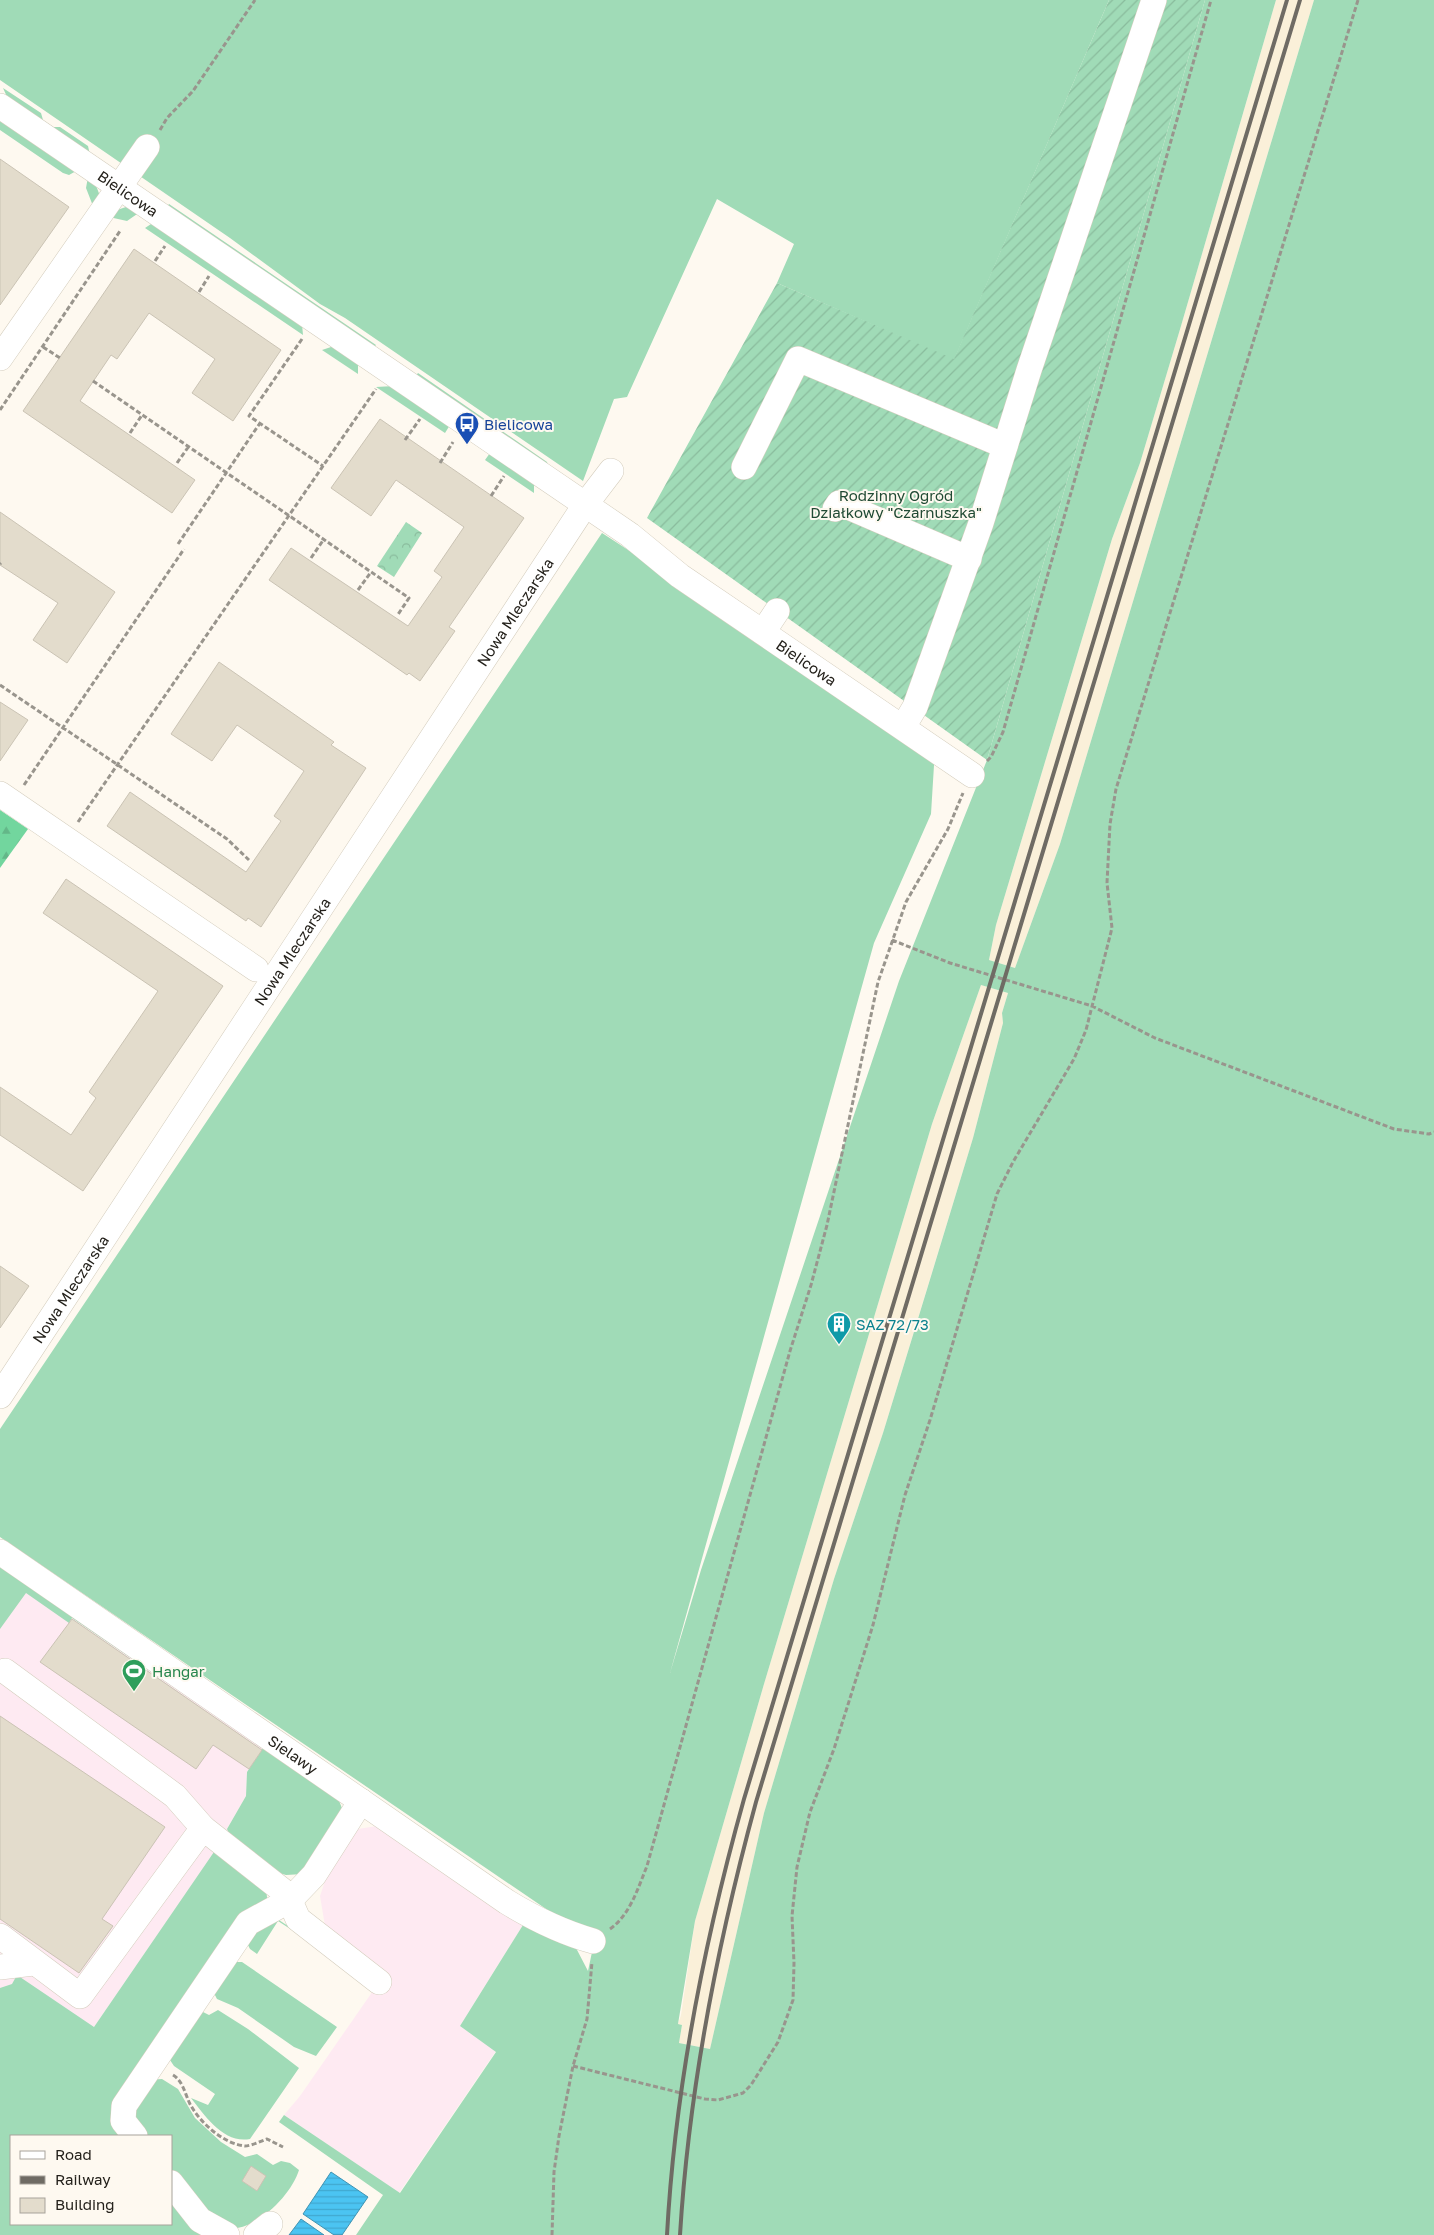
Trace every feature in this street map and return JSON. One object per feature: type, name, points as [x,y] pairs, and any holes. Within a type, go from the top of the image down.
[{"type":"street","points":[[903,727],[915,707],[969,559],[1154,0]]},
{"type":"street","name":"Bielicowa","points":[[0,106],[630,535],[680,576],[972,775]]},
{"type":"street","points":[[0,358],[147,147]]},
{"type":"street","points":[[744,467],[798,359],[1006,446]]},
{"type":"street","name":"Nowa Mleczarska","points":[[0,1396],[585,506],[611,471]]},
{"type":"street","points":[[835,509],[839,503],[969,559]]},
{"type":"street","points":[[763,632],[777,611]]},
{"type":"street","points":[[6,798],[256,969]]},
{"type":"street","name":"Sielawy","points":[[0,1552],[530,1916],[567,1934],[594,1941]]},
{"type":"street","points":[[2,1672],[174,1796],[203,1828],[287,1894],[307,1890]]},
{"type":"street","points":[[361,1801],[307,1890],[298,1918],[379,1982]]},
{"type":"street","points":[[0,1936],[33,1963],[80,1996],[203,1828]]},
{"type":"street","points":[[134,2135],[123,2121],[124,2106],[248,1923],[307,1890]]},
{"type":"street","points":[[0,1966],[33,1963]]},
{"type":"street","points":[[172,2184],[200,2220],[227,2235]]},
{"type":"path","points":[[147,147],[167,118],[193,91],[256,0]]},
{"type":"path","points":[[552,2235],[554,2172],[559,2136],[573,2066],[587,2019],[594,1941],[616,1925],[634,1898],[647,1866],[790,1351],[814,1276],[827,1226],[878,982],[906,902],[948,828],[972,775],[991,757],[1003,732],[1211,0]]},
{"type":"path","points":[[573,2066],[705,2100],[718,2100],[743,2093],[751,2085],[778,2042],[793,2000],[792,1916],[797,1867],[810,1812],[834,1749],[850,1692],[873,1625],[905,1495],[930,1420],[997,1194],[1013,1162],[1074,1059],[1086,1030],[1112,928],[1107,883],[1110,824],[1116,788],[1358,0]]},
{"type":"path","points":[[0,410],[120,231]]},
{"type":"path","points":[[156,261],[166,246]]},
{"type":"path","points":[[199,292],[210,276]]},
{"type":"path","points":[[302,339],[249,416],[323,466]]},
{"type":"path","points":[[43,347],[60,358]]},
{"type":"path","points":[[93,381],[409,598],[397,616]]},
{"type":"path","points":[[66,839],[376,389]]},
{"type":"path","points":[[130,433],[142,415]]},
{"type":"path","points":[[405,440],[420,419]]},
{"type":"path","points":[[178,544],[260,423]]},
{"type":"path","points":[[440,462],[453,441]]},
{"type":"path","points":[[177,463],[189,446]]},
{"type":"path","points":[[491,496],[505,476]]},
{"type":"path","points":[[311,558],[324,540]]},
{"type":"path","points":[[6,798],[62,727],[184,549]]},
{"type":"path","points":[[358,590],[371,572]]},
{"type":"path","points":[[0,685],[227,839],[249,860]]},
{"type":"path","points":[[892,940],[950,963],[1092,1006],[1155,1038],[1394,1129],[1429,1134],[1434,1132]]},
{"type":"path","points":[[153,2062],[177,2078],[191,2105],[204,2122],[223,2138],[246,2146],[267,2139],[283,2147]]},
{"type":"shaded area","points":[[1276,0],[1314,0],[1060,844],[1015,968],[989,960],[996,925],[1112,539],[1140,463]]},
{"type":"shaded area","points":[[981,985],[1008,993],[1002,1013],[1003,1023],[973,1138],[883,1433],[834,1579],[764,1813],[710,2049],[679,2043],[682,2025],[678,2024],[695,1921],[932,1124]]},
{"type":"shaded area","points":[[8,1574],[263,1748],[247,1772],[246,1796],[227,1829],[231,1839],[216,1850],[94,2027],[0,2042],[0,1584]]},
{"type":"shaded area","points":[[377,1826],[523,1925],[460,2026],[496,2051],[399,2193],[284,2115],[300,2096],[375,1988],[326,1932],[320,1896],[327,1875],[358,1829]]},
{"type":"green space","points":[[0,0],[1109,0],[954,360],[777,283],[794,244],[717,199],[627,397],[614,399],[583,481],[345,318],[320,304],[230,238],[0,80]]},
{"type":"green space","name":"Rodzinny Ogród Działkowy \"Czarnuszka\"","points":[[1109,0],[1205,0],[987,760],[647,518],[777,283],[954,359]]},
{"type":"green space","points":[[1205,0],[1276,0],[1140,463],[1112,539],[996,925],[989,960],[1015,968],[1060,844],[1314,0],[1434,0],[1434,2235],[356,2235],[383,2195],[279,2122],[284,2115],[400,2193],[496,2052],[460,2026],[523,1925],[576,1948],[588,1971],[596,1933],[593,1941],[0,1537],[0,1429],[602,533],[935,749],[931,814],[874,943],[670,1673],[701,1570],[899,981],[987,760]],"holes":[[[981,985],[1008,993],[1002,1013],[1003,1023],[973,1138],[883,1433],[834,1579],[764,1813],[710,2049],[679,2043],[682,2025],[678,2024],[695,1921],[932,1124]]]},
{"type":"green space","points":[[3,88],[41,113],[43,120],[53,127],[60,127],[88,146],[90,155],[8,99]]},
{"type":"green space","points":[[0,117],[78,170],[69,175],[63,173],[0,130]]},
{"type":"green space","points":[[88,177],[95,183],[100,196],[93,206],[86,188]]},
{"type":"green space","points":[[169,204],[376,345],[373,349],[166,208]]},
{"type":"green space","points":[[126,207],[140,212],[127,221],[109,217],[114,211]]},
{"type":"green space","points":[[154,222],[302,324],[303,335],[145,228]]},
{"type":"green space","points":[[334,346],[358,362],[358,374],[322,350]]},
{"type":"green space","points":[[418,373],[547,462],[549,469],[415,377]]},
{"type":"green space","points":[[394,386],[450,425],[445,433],[376,387]]},
{"type":"green space","points":[[490,453],[534,483],[534,493],[485,460]]},
{"type":"green space","points":[[406,522],[422,533],[394,577],[377,566]]},
{"type":"green space","points":[[0,810],[28,829],[0,868]]},
{"type":"green space","points":[[0,1562],[338,1798],[343,1811],[303,1874],[286,1875],[276,1872],[231,1839],[227,1829],[246,1796],[247,1772],[263,1748],[72,1618],[69,1623],[26,1593],[0,1629]]},
{"type":"green space","points":[[216,1849],[265,1881],[268,1905],[120,2100],[127,2135],[10,2135],[10,2225],[172,2225],[172,2191],[215,2235],[0,2235],[0,1988],[12,1984],[17,1975],[94,2027]]},
{"type":"green space","points":[[276,1918],[367,1979],[278,1921],[257,1954],[250,1949],[245,1939]]},
{"type":"green space","points":[[231,1962],[242,1962],[337,2027],[316,2056],[294,2047],[238,2008],[217,1999],[211,1987]]},
{"type":"green space","points":[[218,2010],[248,2029],[299,2068],[250,2139],[232,2137],[224,2133],[209,2120],[191,2098],[208,2105],[215,2094],[174,2066],[168,2057],[201,2011],[209,2015]]},
{"type":"green space","points":[[162,2079],[178,2089],[195,2118],[221,2142],[245,2157],[257,2154],[273,2165],[281,2161],[290,2163],[299,2170],[295,2180],[279,2202],[258,2220],[246,2226],[234,2229],[222,2228],[217,2224],[172,2176],[172,2135],[139,2135],[130,2121],[147,2080]]},
{"type":"water","points":[[331,2172],[368,2197],[342,2235],[334,2235],[303,2214]]},
{"type":"water","points":[[301,2219],[324,2235],[289,2235]]},
{"type":"building","points":[[0,159],[69,207],[0,305]]},
{"type":"building","points":[[134,249],[281,350],[233,421],[192,393],[215,359],[149,313],[117,359],[111,355],[80,401],[195,480],[172,513],[23,411]]},
{"type":"building","points":[[380,419],[524,518],[449,627],[455,631],[420,681],[409,673],[407,675],[269,580],[291,548],[408,626],[442,577],[434,571],[464,527],[396,480],[371,516],[331,488]]},
{"type":"building","points":[[0,512],[115,592],[67,663],[33,640],[58,603],[0,565]]},
{"type":"building","points":[[219,662],[334,742],[331,745],[366,768],[261,927],[248,918],[246,921],[107,826],[130,792],[246,872],[281,821],[274,816],[304,771],[237,725],[212,761],[171,734]]},
{"type":"building","points":[[0,702],[28,720],[0,761]]},
{"type":"building","points":[[66,879],[223,986],[83,1191],[0,1135],[0,1087],[71,1135],[96,1098],[89,1092],[158,991],[43,913]]},
{"type":"building","points":[[0,1266],[29,1286],[0,1328]]},
{"type":"building","name":"Hangar","points":[[72,1619],[262,1750],[249,1769],[213,1745],[196,1769],[40,1662]]},
{"type":"building","points":[[0,1716],[165,1827],[102,1919],[113,1926],[79,1973],[0,1919]]},
{"type":"building","points":[[251,2166],[266,2176],[257,2191],[242,2181]]},
{"type":"railway","points":[[667,2235],[671,2180],[684,2070],[704,1961],[744,1799],[1287,0]]},
{"type":"railway","points":[[680,2235],[690,2125],[707,2017],[729,1909],[756,1802],[1300,0]]},
{"type":"place","name":"Bielicowa","points":[[467,445]]},
{"type":"place","name":"SAZ 72/73","points":[[839,1345]]},
{"type":"place","name":"Hangar","points":[[134,1692]]}]
